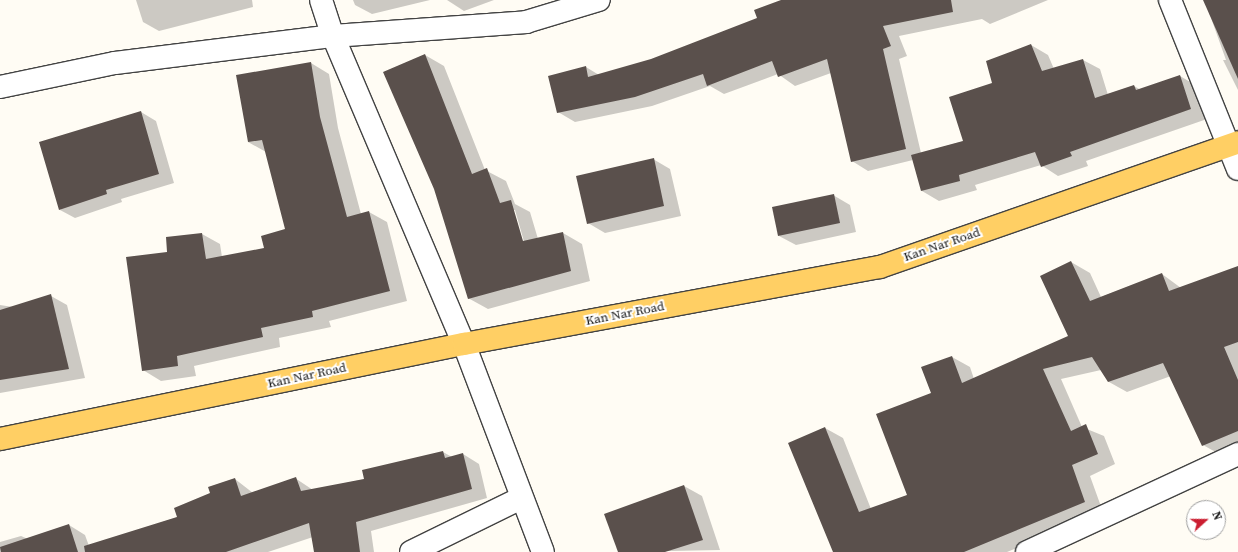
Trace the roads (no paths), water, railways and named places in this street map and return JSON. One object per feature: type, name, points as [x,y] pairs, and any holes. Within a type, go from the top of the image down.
[{"type":"main road","name":"Kan Nar Road","points":[[0,439],[464,344],[880,267],[1233,144]]},
{"type":"street","points":[[321,0],[333,36],[464,344],[521,498],[543,552]]},
{"type":"street","points":[[0,87],[115,63],[333,36],[526,22],[599,0]]},
{"type":"street","points":[[1170,0],[1233,144],[1238,169]]},
{"type":"street","points":[[1027,552],[1238,454]]},
{"type":"street","points":[[411,552],[521,498]]}]
